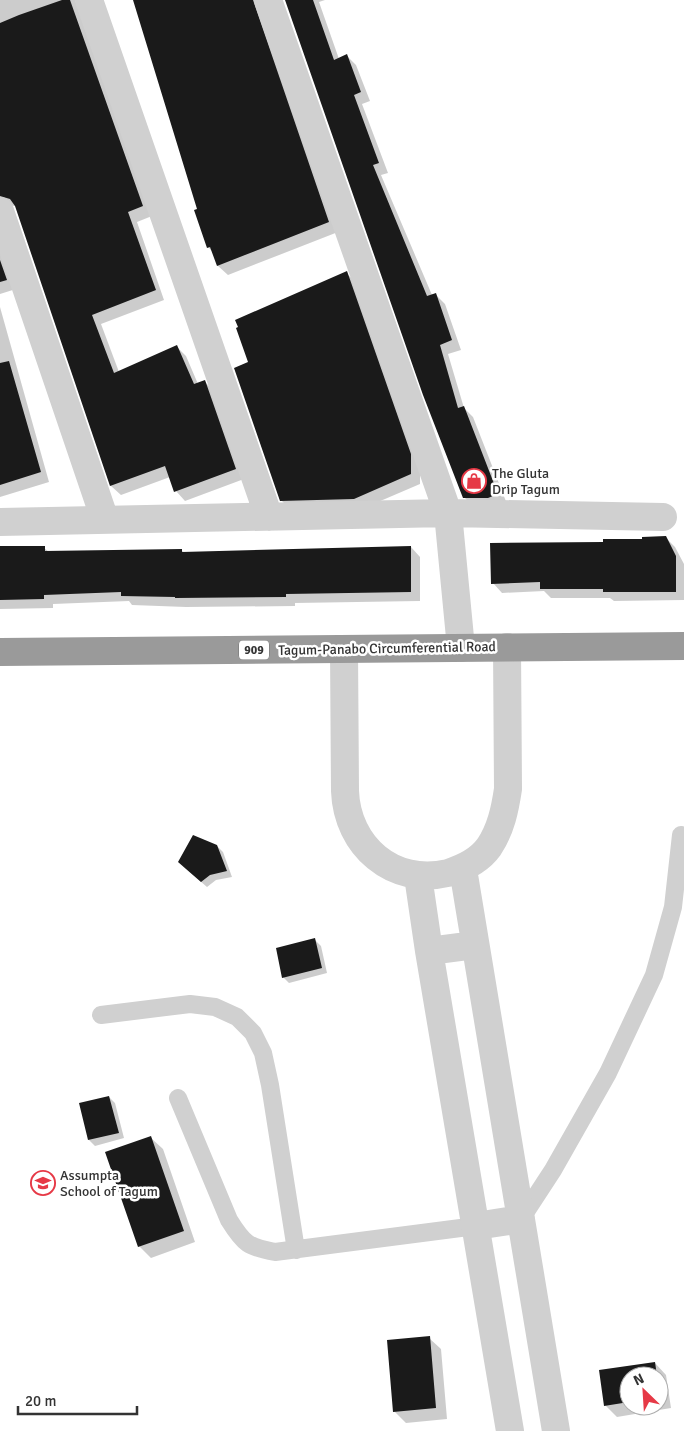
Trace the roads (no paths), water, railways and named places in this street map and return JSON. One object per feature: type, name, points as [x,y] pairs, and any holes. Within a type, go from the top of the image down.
[{"type":"highway","name":"Tagum-Panabo Circumferential Road","points":[[0,652],[684,646]]},
{"type":"street","points":[[89,0],[268,517]]},
{"type":"street","points":[[268,0],[448,513],[461,648]]},
{"type":"street","points":[[0,211],[105,520]]},
{"type":"street","points":[[0,522],[448,513],[663,517]]},
{"type":"street","points":[[344,649],[345,799],[350,822],[367,849],[379,859],[397,870],[418,876],[440,875],[463,869],[476,860],[488,847],[505,811],[508,789],[507,647]]},
{"type":"street","points":[[463,869],[474,945],[556,1431]]},
{"type":"street","points":[[418,876],[510,1431]]},
{"type":"street","points":[[429,951],[474,945]]},
{"type":"street","points":[[476,1226],[521,1219]]},
{"type":"lane","points":[[521,1219],[553,1170],[608,1073],[654,975],[673,907],[681,835]]},
{"type":"lane","points":[[101,1015],[190,1004],[216,1006],[237,1017],[253,1032],[263,1053],[270,1084],[296,1250]]},
{"type":"lane","points":[[178,1098],[229,1220],[241,1238],[256,1249],[275,1252],[296,1250],[476,1226]]},
{"type":"place","name":"The Gluta Drip Tagum","points":[[474,481]]},
{"type":"place","name":"Assumpta School of Tagum","points":[[43,1183]]}]
